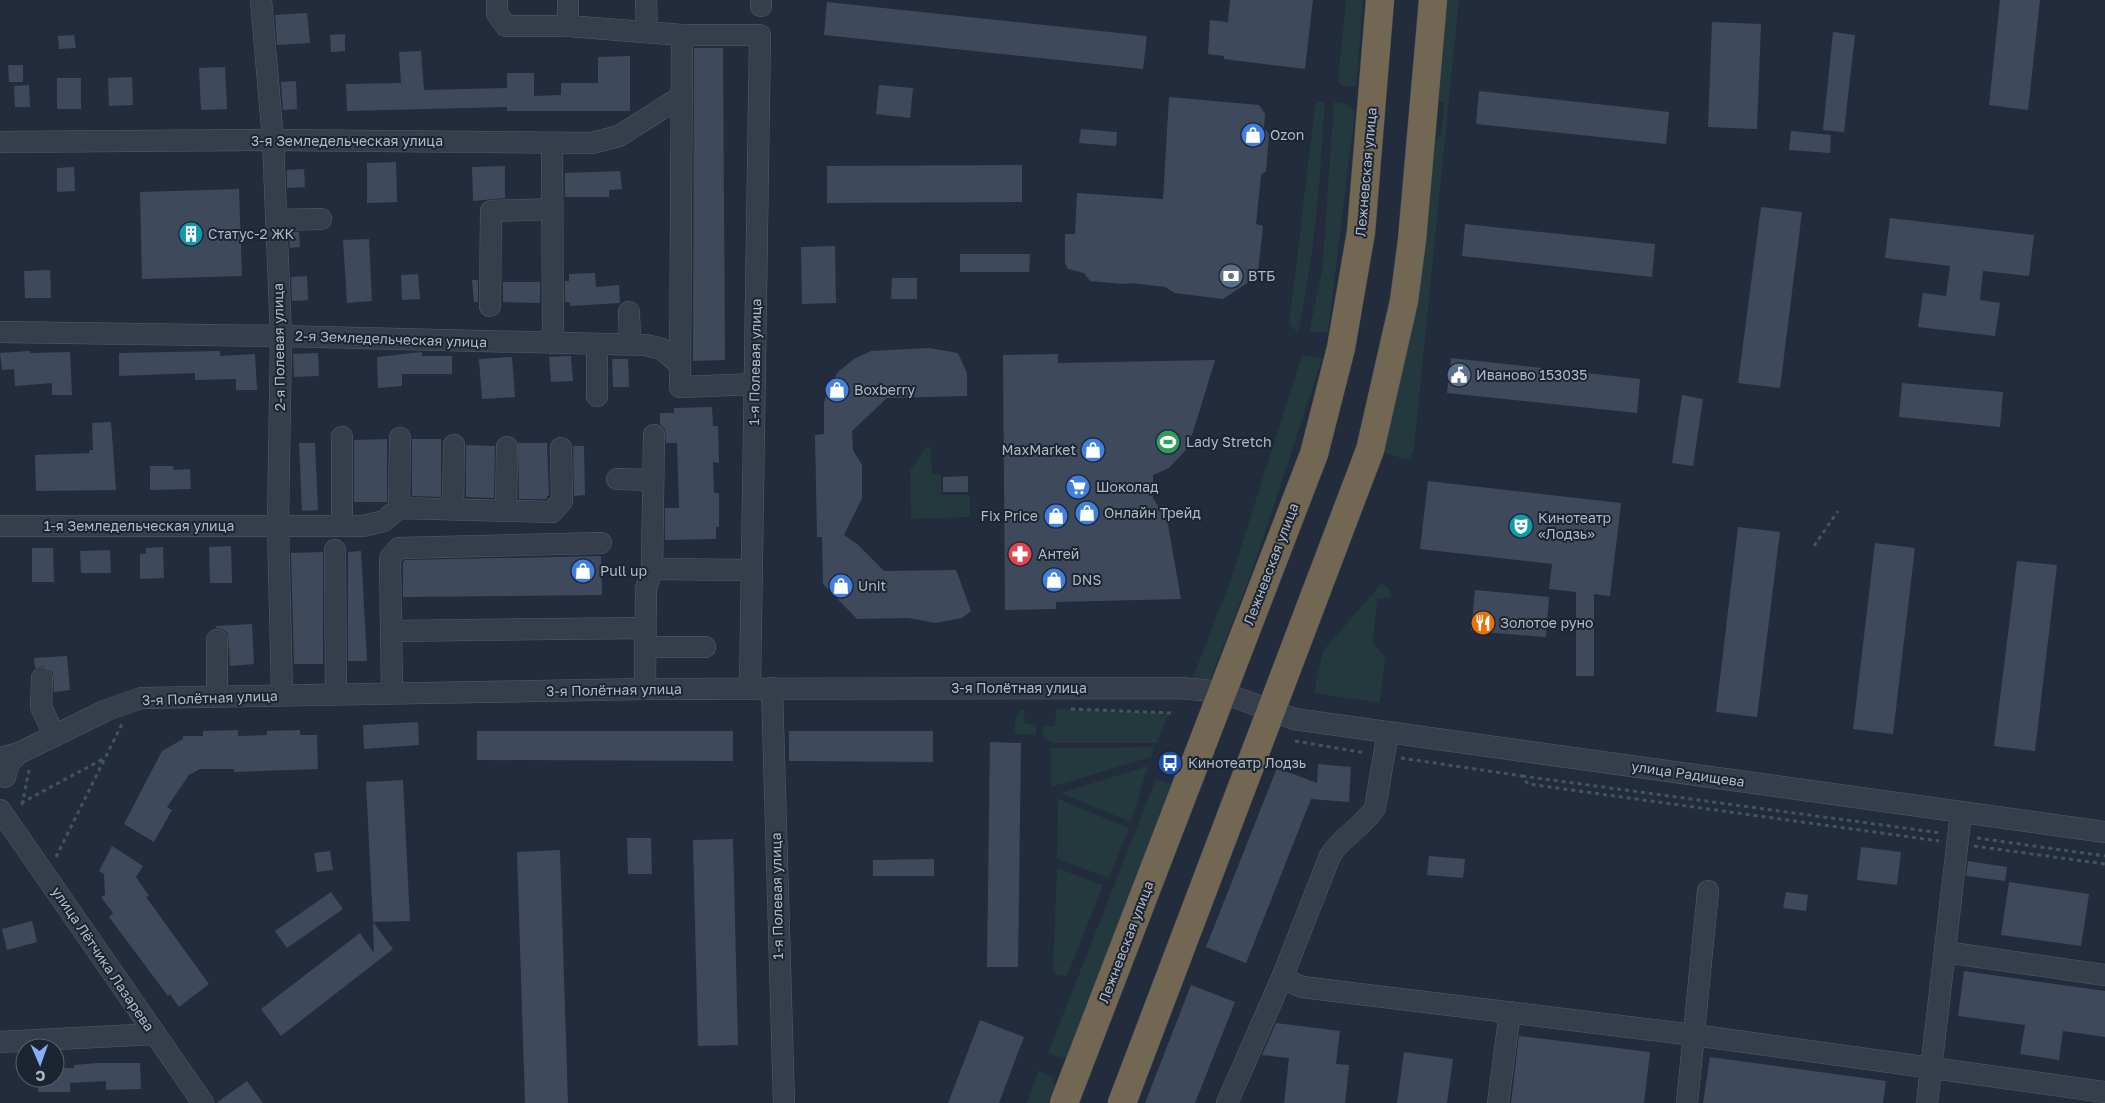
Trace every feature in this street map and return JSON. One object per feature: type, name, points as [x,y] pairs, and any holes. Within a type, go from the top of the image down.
[{"type":"highway","name":"Лежневская улица","points":[[1064,1103],[1314,454],[1341,348],[1361,232],[1380,0]]},
{"type":"highway","points":[[1122,1103],[1370,450],[1388,380],[1404,302],[1412,240],[1433,0]]},
{"type":"street","name":"2-я Полевая улица","points":[[261,0],[273,140],[281,336],[278,526],[282,695]]},
{"type":"street","points":[[497,0],[497,14],[506,26],[568,26],[682,35],[680,387],[755,384]]},
{"type":"street","points":[[568,0],[568,26]]},
{"type":"street","points":[[646,0],[647,32]]},
{"type":"street","name":"1-я Полевая улица","points":[[682,35],[760,35],[750,689]]},
{"type":"street","name":"3-я Земледельческая улица","points":[[0,142],[273,140],[592,143],[619,136],[682,96]]},
{"type":"street","points":[[552,142],[553,343]]},
{"type":"street","points":[[490,306],[491,211],[552,209]]},
{"type":"street","points":[[276,220],[321,219]]},
{"type":"street","points":[[629,312],[630,344]]},
{"type":"street","name":"2-я Земледельческая улица","points":[[0,332],[630,344],[662,349],[679,364]]},
{"type":"street","points":[[597,344],[597,396]]},
{"type":"street","points":[[645,689],[646,590],[652,569],[654,436]]},
{"type":"street","points":[[342,437],[342,526]]},
{"type":"street","points":[[400,438],[399,508],[552,512],[562,502],[561,448]]},
{"type":"street","points":[[452,510],[454,445]]},
{"type":"street","points":[[506,510],[507,447]]},
{"type":"street","points":[[618,479],[653,480]]},
{"type":"street","name":"1-я Земледельческая улица","points":[[0,526],[363,526],[384,521],[399,508]]},
{"type":"street","points":[[392,693],[390,558],[399,548],[601,543]]},
{"type":"street","points":[[335,550],[336,694]]},
{"type":"street","points":[[652,569],[752,570]]},
{"type":"street","points":[[391,631],[645,637],[706,647]]},
{"type":"street","points":[[217,640],[217,696]]},
{"type":"street","points":[[42,678],[41,707],[55,736]]},
{"type":"street","name":"1-я Полевая улица","points":[[772,688],[784,1103]]},
{"type":"street","name":"3-я Полётная улица","points":[[7,784],[55,736],[107,710],[141,698],[645,689],[1181,688],[1221,692],[1272,711]]},
{"type":"street","name":"улица Радищева","points":[[1272,711],[1294,719],[2105,832]]},
{"type":"street","points":[[1227,1103],[1282,978],[1330,856],[1337,844],[1369,818],[1375,808],[1388,732]]},
{"type":"street","name":"улица Лётчика Лазарева","points":[[7,784],[155,1034],[203,1103]]},
{"type":"street","points":[[1927,1103],[1961,813]]},
{"type":"street","points":[[1687,1103],[1708,891]]},
{"type":"street","points":[[1945,952],[2105,975]]},
{"type":"street","points":[[1282,978],[1302,987],[1694,1035],[2105,1092]]},
{"type":"street","points":[[1498,1103],[1510,1012]]},
{"type":"street","points":[[0,1042],[155,1034]]},
{"type":"path","points":[[1814,546],[1838,511]]},
{"type":"path","points":[[1064,709],[1173,713]]},
{"type":"path","points":[[50,852],[54,860],[126,717],[117,722]]},
{"type":"path","points":[[1288,739],[1385,756],[1958,839],[2105,864]]},
{"type":"path","points":[[26,811],[7,784],[106,757]]},
{"type":"path","points":[[1522,776],[1528,784],[2105,856]]},
{"type":"green space","points":[[1346,0],[1363,0],[1356,86],[1342,86],[1338,82]]},
{"type":"green space","points":[[1443,0],[1459,0],[1414,449],[1411,457],[1405,459],[1381,452],[1431,141],[1441,135],[1444,102],[1435,101]]},
{"type":"green space","points":[[1325,101],[1313,246],[1298,332],[1289,325],[1315,106],[1318,102]]},
{"type":"green space","points":[[1334,102],[1343,103],[1355,111],[1328,332],[1309,332],[1322,272]]},
{"type":"green space","points":[[1302,355],[1322,359],[1255,563],[1210,680],[1192,680],[1230,582]]},
{"type":"green space","points":[[926,447],[931,447],[932,474],[941,474],[941,495],[970,495],[970,517],[911,519],[910,471]]},
{"type":"green space","points":[[1381,584],[1388,587],[1392,597],[1377,599],[1373,642],[1385,657],[1380,703],[1314,693],[1323,651]]},
{"type":"green space","points":[[1056,709],[1169,713],[1157,743],[1052,743],[1043,736],[1042,726],[1055,726]]},
{"type":"green space","points":[[1024,710],[1025,724],[1036,725],[1036,735],[1014,734],[1015,719],[1020,711]]},
{"type":"green space","points":[[1154,747],[1151,757],[1051,787],[1051,748]]},
{"type":"green space","points":[[1148,766],[1131,822],[1061,793]]},
{"type":"green space","points":[[1156,779],[1171,784],[1068,1056],[1061,1058],[1048,1053]]},
{"type":"green space","points":[[1058,799],[1129,828],[1109,878],[1057,859]]},
{"type":"green space","points":[[1057,868],[1103,885],[1067,976],[1056,975],[1053,969]]},
{"type":"green space","points":[[1039,1070],[1053,1078],[1054,1087],[1048,1103],[1027,1103]]},
{"type":"building","points":[[1230,0],[1313,0],[1305,69],[1224,59],[1224,56],[1208,54],[1210,20],[1228,22]]},
{"type":"building","points":[[2000,0],[2040,0],[2028,110],[1989,105]]},
{"type":"building","points":[[827,2],[1147,36],[1143,69],[824,35]]},
{"type":"building","points":[[307,13],[310,43],[277,45],[275,15]]},
{"type":"building","points":[[1712,22],[1761,24],[1757,129],[1708,127]]},
{"type":"building","points":[[1833,32],[1855,35],[1844,132],[1823,130]]},
{"type":"building","points":[[345,34],[345,51],[331,52],[330,35]]},
{"type":"building","points":[[74,35],[76,48],[59,49],[58,36]]},
{"type":"building","points":[[694,48],[723,48],[725,360],[693,361]]},
{"type":"building","points":[[421,51],[424,90],[507,88],[507,73],[534,73],[534,96],[561,95],[561,83],[598,83],[598,57],[630,56],[630,111],[507,111],[507,107],[347,111],[346,84],[401,83],[399,52]]},
{"type":"building","points":[[8,65],[23,65],[23,82],[9,82]]},
{"type":"building","points":[[225,67],[227,109],[201,110],[199,68]]},
{"type":"building","points":[[132,77],[133,105],[109,106],[108,78]]},
{"type":"building","points":[[57,78],[81,78],[81,109],[57,109]]},
{"type":"building","points":[[296,81],[297,109],[283,110],[281,82]]},
{"type":"building","points":[[29,85],[30,107],[15,107],[14,86]]},
{"type":"building","points":[[879,85],[913,88],[910,118],[876,114]]},
{"type":"building","points":[[1479,91],[1669,112],[1666,144],[1476,124]]},
{"type":"building","points":[[1169,97],[1259,105],[1265,114],[1264,129],[1269,133],[1266,171],[1261,175],[1256,224],[1263,226],[1258,272],[1250,276],[1250,281],[1223,299],[1175,293],[1165,287],[1090,281],[1084,273],[1068,269],[1065,263],[1065,234],[1075,234],[1077,193],[1163,199]]},
{"type":"building","points":[[1081,129],[1117,132],[1116,146],[1079,143]]},
{"type":"building","points":[[1791,131],[1831,135],[1830,153],[1789,150]]},
{"type":"building","points":[[396,162],[397,202],[367,203],[367,163]]},
{"type":"building","points":[[1022,165],[1022,202],[827,203],[827,166]]},
{"type":"building","points":[[505,166],[505,198],[473,201],[472,167]]},
{"type":"building","points":[[74,167],[75,191],[57,192],[57,168]]},
{"type":"building","points":[[304,169],[305,187],[287,188],[287,170]]},
{"type":"building","points":[[620,171],[622,189],[609,190],[609,197],[565,197],[565,173]]},
{"type":"building","name":"Статус-2 ЖК","points":[[239,189],[242,276],[142,279],[140,192]]},
{"type":"building","points":[[1761,207],[1802,212],[1780,388],[1738,383]]},
{"type":"building","points":[[1890,218],[2034,235],[2029,276],[1983,271],[1980,300],[2000,303],[1995,336],[1918,327],[1923,293],[1946,296],[1950,266],[1885,258]]},
{"type":"building","points":[[1465,224],[1655,244],[1652,277],[1462,256]]},
{"type":"building","points":[[289,232],[299,232],[300,247],[290,248]]},
{"type":"building","points":[[369,239],[372,301],[347,303],[343,240]]},
{"type":"building","points":[[835,246],[836,303],[802,304],[801,247]]},
{"type":"building","points":[[960,254],[1030,254],[1029,272],[960,272]]},
{"type":"building","points":[[50,270],[51,298],[25,298],[24,271]]},
{"type":"building","points":[[595,273],[596,287],[619,285],[620,303],[570,306],[570,302],[565,302],[565,281],[569,281],[569,274]]},
{"type":"building","points":[[418,274],[420,299],[402,300],[401,275]]},
{"type":"building","points":[[307,276],[308,300],[292,301],[291,277]]},
{"type":"building","points":[[892,278],[917,278],[917,299],[891,299]]},
{"type":"building","points":[[472,280],[478,280],[478,302],[474,302]]},
{"type":"building","points":[[503,282],[540,282],[540,303],[503,302]]},
{"type":"building","points":[[929,348],[958,353],[967,373],[967,396],[887,398],[852,431],[853,450],[862,465],[862,498],[844,535],[857,544],[884,571],[956,570],[971,611],[962,618],[936,623],[908,618],[857,619],[823,584],[822,537],[817,537],[815,435],[824,434],[824,403],[828,388],[838,372],[854,359],[871,351]]},
{"type":"building","points":[[30,351],[30,353],[70,352],[72,395],[52,395],[52,383],[15,386],[14,369],[2,370],[0,353]]},
{"type":"building","points":[[220,351],[220,356],[255,354],[257,390],[236,390],[236,379],[195,380],[195,373],[119,376],[119,353]]},
{"type":"building","points":[[422,352],[422,356],[452,356],[452,374],[402,374],[402,386],[378,388],[377,357]]},
{"type":"building","points":[[318,353],[319,376],[294,377],[293,354]]},
{"type":"building","name":"Шоколад","points":[[1058,354],[1058,363],[1215,360],[1193,432],[1185,451],[1169,468],[1153,475],[1153,498],[1167,519],[1181,599],[1056,602],[1056,609],[1005,610],[1003,355]]},
{"type":"building","points":[[571,356],[573,381],[551,382],[549,357]]},
{"type":"building","points":[[512,357],[515,397],[482,399],[479,359]]},
{"type":"building","points":[[1451,358],[1640,379],[1637,413],[1447,393]]},
{"type":"building","points":[[612,359],[628,359],[629,387],[613,387]]},
{"type":"building","points":[[1902,383],[2003,392],[2000,427],[1899,417]]},
{"type":"building","points":[[1682,395],[1703,399],[1693,466],[1672,463]]},
{"type":"building","points":[[712,407],[713,426],[718,426],[719,463],[713,462],[714,493],[719,493],[719,527],[716,527],[716,539],[665,540],[665,508],[679,508],[677,443],[666,443],[665,429],[660,424],[660,413],[674,413],[674,408]]},
{"type":"building","points":[[111,422],[116,490],[36,491],[35,455],[90,453],[89,450],[93,450],[92,423]]},
{"type":"building","points":[[387,439],[387,502],[354,502],[354,440]]},
{"type":"building","points":[[412,439],[441,439],[441,497],[412,496]]},
{"type":"building","points":[[299,443],[315,443],[318,510],[302,511]]},
{"type":"building","points":[[518,443],[547,443],[549,496],[547,496],[547,499],[519,499]]},
{"type":"building","points":[[466,445],[495,446],[494,498],[466,497]]},
{"type":"building","points":[[573,446],[584,446],[585,495],[574,496]]},
{"type":"building","points":[[150,466],[173,466],[174,470],[190,469],[191,489],[150,490]]},
{"type":"building","points":[[968,476],[968,492],[943,492],[943,477]]},
{"type":"building","name":"Кинотеатр «Лодзь»","points":[[1428,481],[1621,503],[1610,596],[1594,594],[1594,676],[1576,676],[1576,592],[1549,589],[1552,564],[1420,549]]},
{"type":"building","points":[[1738,527],[1780,532],[1757,717],[1716,712]]},
{"type":"building","points":[[1875,543],[1915,548],[1893,734],[1853,729]]},
{"type":"building","points":[[231,546],[232,583],[210,583],[209,547]]},
{"type":"building","points":[[163,547],[164,578],[140,579],[140,554],[146,554],[146,548]]},
{"type":"building","points":[[32,548],[53,548],[54,582],[32,582]]},
{"type":"building","points":[[110,550],[111,573],[81,573],[80,551]]},
{"type":"building","points":[[361,551],[367,661],[348,661],[348,552]]},
{"type":"building","points":[[323,552],[323,664],[294,664],[291,553]]},
{"type":"building","points":[[601,556],[602,595],[403,597],[403,563],[405,560]]},
{"type":"building","points":[[2017,561],[2057,565],[2035,751],[1994,746]]},
{"type":"building","points":[[1475,590],[1549,597],[1546,637],[1471,631]]},
{"type":"building","points":[[252,624],[254,664],[230,666],[228,634],[223,629],[216,628],[216,626]]},
{"type":"building","points":[[67,656],[70,690],[54,692],[53,672],[43,666],[35,668],[34,658]]},
{"type":"building","points":[[418,722],[419,745],[364,749],[363,725]]},
{"type":"building","points":[[238,730],[238,736],[267,735],[267,731],[300,730],[300,735],[317,735],[318,769],[234,772],[234,769],[200,769],[189,775],[167,807],[172,810],[154,842],[124,824],[162,751],[183,739],[183,736],[203,736],[203,731]]},
{"type":"building","points":[[477,731],[733,731],[733,761],[477,760]]},
{"type":"building","points":[[789,731],[933,731],[933,762],[789,761]]},
{"type":"building","points":[[990,742],[1021,743],[1018,967],[987,967]]},
{"type":"building","points":[[1318,764],[1351,767],[1349,802],[1311,799],[1246,963],[1206,947],[1277,768],[1317,783]]},
{"type":"building","points":[[403,780],[410,921],[373,922],[366,782]]},
{"type":"building","points":[[627,838],[651,838],[652,874],[628,874]]},
{"type":"building","points":[[733,839],[738,1045],[698,1046],[693,840]]},
{"type":"building","points":[[112,846],[143,866],[136,877],[149,896],[146,897],[209,984],[179,1007],[170,994],[168,996],[109,917],[113,913],[101,897],[105,895],[104,874],[99,871]]},
{"type":"building","points":[[1861,847],[1901,852],[1897,885],[1857,880]]},
{"type":"building","points":[[560,850],[568,1103],[525,1103],[517,852]]},
{"type":"building","points":[[330,851],[333,870],[317,872],[314,853]]},
{"type":"building","points":[[1429,856],[1465,859],[1463,878],[1427,875]]},
{"type":"building","points":[[934,859],[934,876],[873,876],[873,860]]},
{"type":"building","points":[[1968,861],[2007,867],[2005,881],[1966,876]]},
{"type":"building","points":[[2009,882],[2089,894],[2081,946],[2001,935]]},
{"type":"building","points":[[331,892],[343,909],[287,948],[275,931]]},
{"type":"building","points":[[1786,892],[1808,895],[1806,911],[1783,908]]},
{"type":"building","points":[[32,921],[37,942],[7,950],[2,929]]},
{"type":"building","points":[[373,922],[393,949],[281,1036],[261,1009],[360,933],[374,953]]},
{"type":"building","points":[[1964,971],[2105,991],[2105,1037],[2063,1031],[2059,1060],[2020,1054],[2025,1025],[1958,1016]]},
{"type":"building","points":[[1191,985],[1235,1002],[1195,1103],[1145,1103]]},
{"type":"building","points":[[980,1020],[1024,1037],[999,1103],[948,1103]]},
{"type":"building","points":[[1276,1023],[1340,1031],[1336,1064],[1349,1065],[1345,1103],[1284,1103],[1289,1058],[1262,1055]]},
{"type":"building","points":[[1519,1036],[1650,1052],[1644,1103],[1511,1103]]},
{"type":"building","points":[[1404,1052],[1453,1059],[1447,1103],[1397,1103]]},
{"type":"building","points":[[1710,1057],[1886,1081],[1883,1103],[1703,1103]]},
{"type":"building","points":[[140,1063],[141,1089],[106,1090],[106,1081],[70,1083],[70,1092],[38,1092],[38,1088],[65,1088],[65,1068],[74,1068],[74,1065]]},
{"type":"building","points":[[247,1081],[263,1103],[216,1103]]},
{"type":"place","name":"Ozon","points":[[1253,135]]},
{"type":"place","name":"Статус-2 ЖК","points":[[191,234]]},
{"type":"place","name":"ВТБ","points":[[1231,276]]},
{"type":"place","name":"Иваново 153035","points":[[1459,375]]},
{"type":"place","name":"Boxberry","points":[[837,390]]},
{"type":"place","name":"Lady Stretch","points":[[1168,442]]},
{"type":"place","name":"MaxMarket","points":[[1093,450]]},
{"type":"place","name":"Шоколад","points":[[1078,487]]},
{"type":"place","name":"Онлайн Трейд","points":[[1087,513]]},
{"type":"place","name":"Fix Price","points":[[1056,516]]},
{"type":"place","name":"Кинотеатр «Лодзь»","points":[[1521,526]]},
{"type":"place","name":"Антей","points":[[1020,554]]},
{"type":"place","name":"Pull up","points":[[583,571]]},
{"type":"place","name":"DNS","points":[[1054,580]]},
{"type":"place","name":"Unit","points":[[841,586]]},
{"type":"place","name":"Золотое руно","points":[[1483,623]]},
{"type":"place","name":"Кинотеатр Лодзь","points":[[1170,763]]}]
